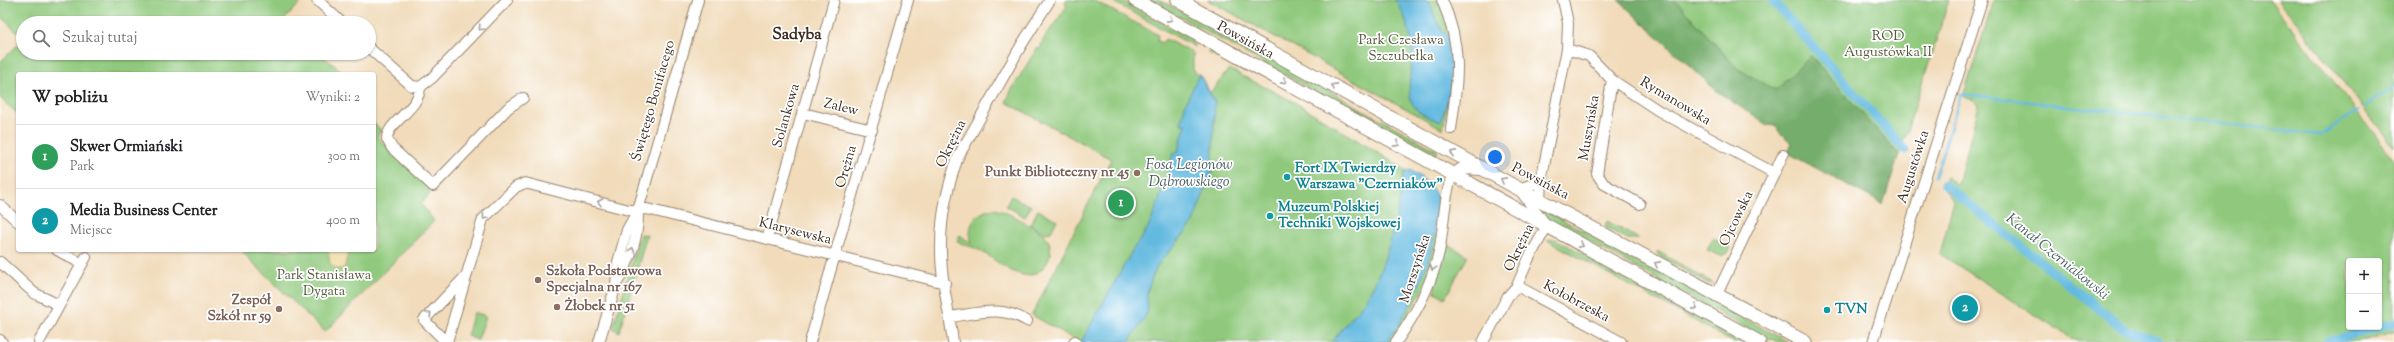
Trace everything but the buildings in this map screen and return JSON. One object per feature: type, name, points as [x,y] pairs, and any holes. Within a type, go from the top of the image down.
[{"type":"main road","name":"Powsińska","points":[[1135,0],[1759,342]]},
{"type":"main road","name":"Powsińska","points":[[1178,0],[1487,172],[1716,296],[1805,342]]},
{"type":"street","points":[[317,0],[334,16]]},
{"type":"street","points":[[508,0],[432,78],[420,87],[418,99],[390,131],[387,139],[392,148],[433,186],[508,108],[523,98]]},
{"type":"street","name":"Świętego Bonifacego","points":[[600,342],[616,285],[618,262],[628,228],[638,210],[698,0]]},
{"type":"street","name":"Solankowa","points":[[767,239],[834,0]]},
{"type":"street","name":"Orężna","points":[[810,342],[872,130],[908,0]]},
{"type":"street","name":"Okrężna","points":[[953,342],[941,244],[944,208],[951,176],[958,157],[1022,44],[1050,0]]},
{"type":"street","points":[[1442,0],[1450,22],[1459,71],[1451,129]]},
{"type":"street","points":[[1540,200],[1541,181],[1567,49],[1568,23],[1563,0]]},
{"type":"street","name":"Augustówka","points":[[1873,342],[1982,0]]},
{"type":"street","name":"Rymanowska","points":[[1567,49],[1589,56],[1612,80],[1658,112],[1774,173]]},
{"type":"street","points":[[376,54],[412,86],[420,87]]},
{"type":"street","name":"Muszyńska","points":[[1612,80],[1597,174],[1604,184],[1640,204]]},
{"type":"street","name":"Zalew","points":[[803,113],[872,130]]},
{"type":"street","name":"Ojcowska","points":[[1716,296],[1783,155]]},
{"type":"street","points":[[1452,175],[1460,169],[1466,168],[1487,172]]},
{"type":"street","name":"Morszyńska","points":[[1396,342],[1414,317],[1426,290],[1439,250],[1452,175]]},
{"type":"street","points":[[1519,189],[1541,181]]},
{"type":"street","name":"Klarysewska","points":[[466,276],[483,219],[521,184],[530,184],[629,210],[646,209],[945,283]]},
{"type":"street","name":"Okrężna","points":[[1482,342],[1508,296],[1517,286],[1529,258],[1547,226],[1519,189]]},
{"type":"street","points":[[0,204],[16,220]]},
{"type":"street","points":[[39,342],[84,261],[62,252]]},
{"type":"street","points":[[0,262],[34,292],[59,306]]},
{"type":"street","points":[[466,276],[447,342],[424,320],[466,276]]},
{"type":"street","name":"Kołobrzeska","points":[[1517,286],[1622,342]]},
{"type":"street","points":[[950,317],[995,310],[1015,313],[1027,321]]},
{"type":"green space","points":[[0,0],[303,0],[288,16],[16,16],[16,31],[0,16]]},
{"type":"green space","points":[[1067,0],[1093,0],[1158,35],[1157,41],[1162,43],[1165,39],[1193,53],[1193,70],[1203,79],[1210,93],[1229,69],[1296,103],[1429,184],[1439,200],[1435,235],[1438,236],[1437,243],[1425,286],[1392,342],[1079,342],[1032,315],[1111,159],[1006,102],[1037,48],[1040,49],[1043,40],[1067,6],[1065,3]]},
{"type":"green space","points":[[1110,0],[1121,0],[1190,38],[1195,47]]},
{"type":"green space","points":[[1149,0],[1159,0],[1232,37],[1438,151],[1434,157]]},
{"type":"green space","name":"Park Czesława Szczubełka","points":[[1208,0],[1439,0],[1449,26],[1453,75],[1443,129]]},
{"type":"green space","points":[[1618,0],[1675,0],[1738,69],[1776,90],[1811,56],[1899,155],[1883,204],[1788,153],[1792,143],[1779,132],[1777,126],[1767,125],[1718,92]]},
{"type":"green space","name":"ROD Augustówka II","points":[[1675,0],[1949,0],[1899,155],[1811,56],[1776,90],[1738,70]]},
{"type":"green space","points":[[1994,0],[2270,0],[2394,159],[2394,332],[2358,342],[2078,342],[1940,254],[1954,201],[1942,187],[1946,176],[1958,185],[1979,105],[1974,100],[1963,97]]},
{"type":"green space","points":[[2278,0],[2394,0],[2394,147],[2294,19]]},
{"type":"green space","points":[[16,47],[16,60],[327,60],[342,71],[16,72],[16,112],[0,98],[0,62]]},
{"type":"green space","points":[[1211,51],[1250,70],[1246,72],[1207,52]]},
{"type":"green space","name":"Park Stanisława Dygata","points":[[376,125],[381,130],[377,137],[432,191],[421,204],[434,221],[325,332],[244,252],[376,252]]},
{"type":"green space","points":[[1011,196],[1031,206],[1025,217],[1006,206]]},
{"type":"green space","points":[[1537,206],[1788,342],[1778,342],[1743,326],[1544,217]]},
{"type":"green space","points":[[993,209],[1006,213],[1032,226],[1048,240],[1050,246],[1049,259],[1046,265],[1036,273],[1023,275],[1016,273],[983,252],[957,241],[960,235],[972,244],[970,231],[974,221],[981,213]]},
{"type":"green space","points":[[1038,210],[1057,220],[1051,232],[1045,233],[1030,225]]},
{"type":"green space","points":[[1607,221],[1638,239],[1627,239],[1605,227]]},
{"type":"green space","points":[[640,234],[647,235],[619,332],[613,328]]},
{"type":"green space","points":[[1713,238],[1730,247],[1727,253],[1721,256],[1707,250]]},
{"type":"green space","points":[[1555,239],[1744,342],[1733,342],[1547,240]]},
{"type":"green space","points":[[1447,244],[1468,256],[1445,298],[1434,291]]},
{"type":"green space","points":[[1657,251],[1714,284],[1708,283],[1658,256]]},
{"type":"green space","points":[[474,312],[486,316],[478,340],[467,336]]},
{"type":"sand","points":[[328,252],[348,252],[344,269],[337,269],[330,264]]},
{"type":"water","points":[[1395,0],[1428,0],[1437,22],[1449,40],[1452,53],[1451,83],[1447,103],[1440,122],[1419,112],[1411,100],[1409,87],[1412,59],[1410,38],[1405,18]]},
{"type":"water","name":"Fosa Legionów Dąbrowskiego","points":[[1199,74],[1215,102],[1212,172],[1192,225],[1156,267],[1147,292],[1148,312],[1129,342],[1081,342],[1135,246],[1148,227],[1162,190],[1173,154],[1178,151],[1186,124],[1181,124],[1185,105]]},
{"type":"water","points":[[1410,170],[1431,187],[1439,205],[1438,222],[1431,250],[1417,291],[1404,316],[1387,342],[1331,342],[1362,305],[1380,271],[1391,238],[1399,205],[1404,173]]},
{"type":"waterway","name":"Kanał Czerniakowski","points":[[1772,0],[1905,150]]},
{"type":"waterway","points":[[2365,107],[2394,86]]},
{"type":"waterway","points":[[1935,177],[1961,94],[2321,135],[2359,110]]},
{"type":"waterway","name":"Kanał Czerniakowski","points":[[1944,184],[2124,329],[2159,342]]},
{"type":"waterway","name":"Kanał Czerniakowski","points":[[2327,342],[2394,323]]},
{"type":"place","name":"Punkt Biblioteczny nr 45","points":[[1137,173]]},
{"type":"place","name":"Fort IX Twierdzy Warszawa \"Czerniaków\"","points":[[1287,177]]},
{"type":"place","name":"Skwer Ormiański","points":[[1121,203]]},
{"type":"place","name":"Muzeum Polskiej Techniki Wojskowej","points":[[1270,216]]},
{"type":"place","name":"Szkoła Podstawowa Specjalna nr 167","points":[[538,280]]},
{"type":"place","name":"Żłobek nr 51","points":[[557,307]]},
{"type":"place","name":"Media Business Center","points":[[1965,308]]},
{"type":"place","name":"Zespół Szkół nr 59","points":[[279,309]]},
{"type":"place","name":"TVN","points":[[1827,310]]},
{"type":"district","name":"Sadyba","points":[[797,35]]}]
